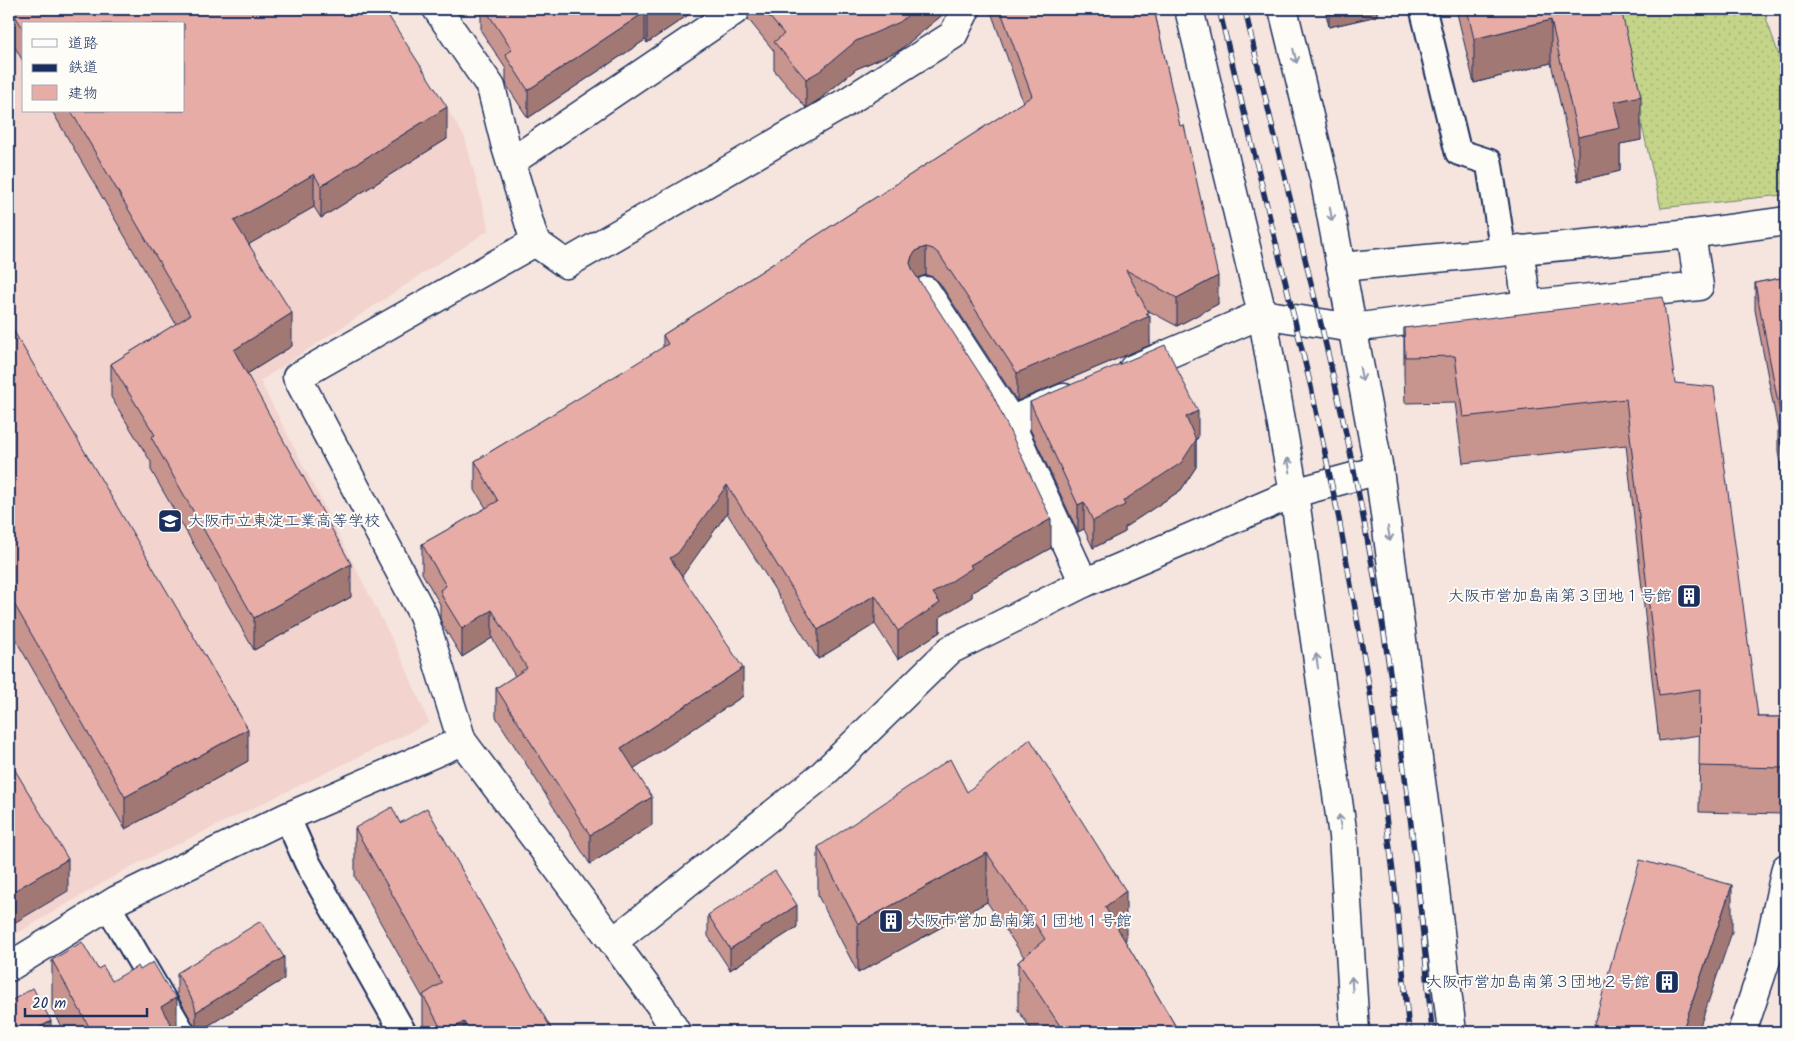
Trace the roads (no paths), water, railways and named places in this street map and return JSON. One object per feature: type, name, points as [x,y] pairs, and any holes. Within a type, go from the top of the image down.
[{"type":"street","points":[[437,9],[491,87],[535,242],[566,264],[845,103],[953,35],[966,9]]},
{"type":"street","points":[[511,162],[737,9]]},
{"type":"street","points":[[1189,9],[1262,314],[1294,493],[1342,836],[1355,1032]]},
{"type":"street","points":[[1283,9],[1325,182],[1379,470],[1428,830],[1452,1032]]},
{"type":"street","points":[[1341,267],[1691,234],[1786,221]]},
{"type":"street","points":[[1010,422],[1262,314],[1352,328],[1527,305],[1699,286],[1691,234]]},
{"type":"street","points":[[535,242],[297,377],[424,615],[462,741],[660,1005],[676,1032]]},
{"type":"street","points":[[1511,250],[1527,305]]},
{"type":"street","points":[[926,291],[1010,422],[1084,583]]},
{"type":"street","points":[[613,942],[822,775],[950,650],[1084,583],[1294,493],[1379,470]]},
{"type":"street","points":[[9,967],[108,906],[287,817],[462,741]]},
{"type":"street","points":[[1742,1032],[1767,956],[1786,868]]},
{"type":"lane","points":[[1423,9],[1458,152],[1489,162],[1511,250]]},
{"type":"lane","points":[[287,817],[307,862],[403,1032]]},
{"type":"lane","points":[[108,906],[182,1032]]},
{"type":"railway","points":[[1219,9],[1311,387],[1339,519],[1370,691],[1395,888],[1409,1032]]},
{"type":"railway","points":[[1245,9],[1334,380],[1368,541],[1395,704],[1406,786],[1425,950],[1432,1032]]},
{"type":"place","name":"大阪市立東淀工業高等学校","points":[[170,521]]},
{"type":"place","name":"大阪市営加島南第３団地１号館","points":[[1689,596]]},
{"type":"place","name":"大阪市営加島南第１団地１号館","points":[[891,921]]},
{"type":"place","name":"大阪市営加島南第３団地２号館","points":[[1667,982]]}]
